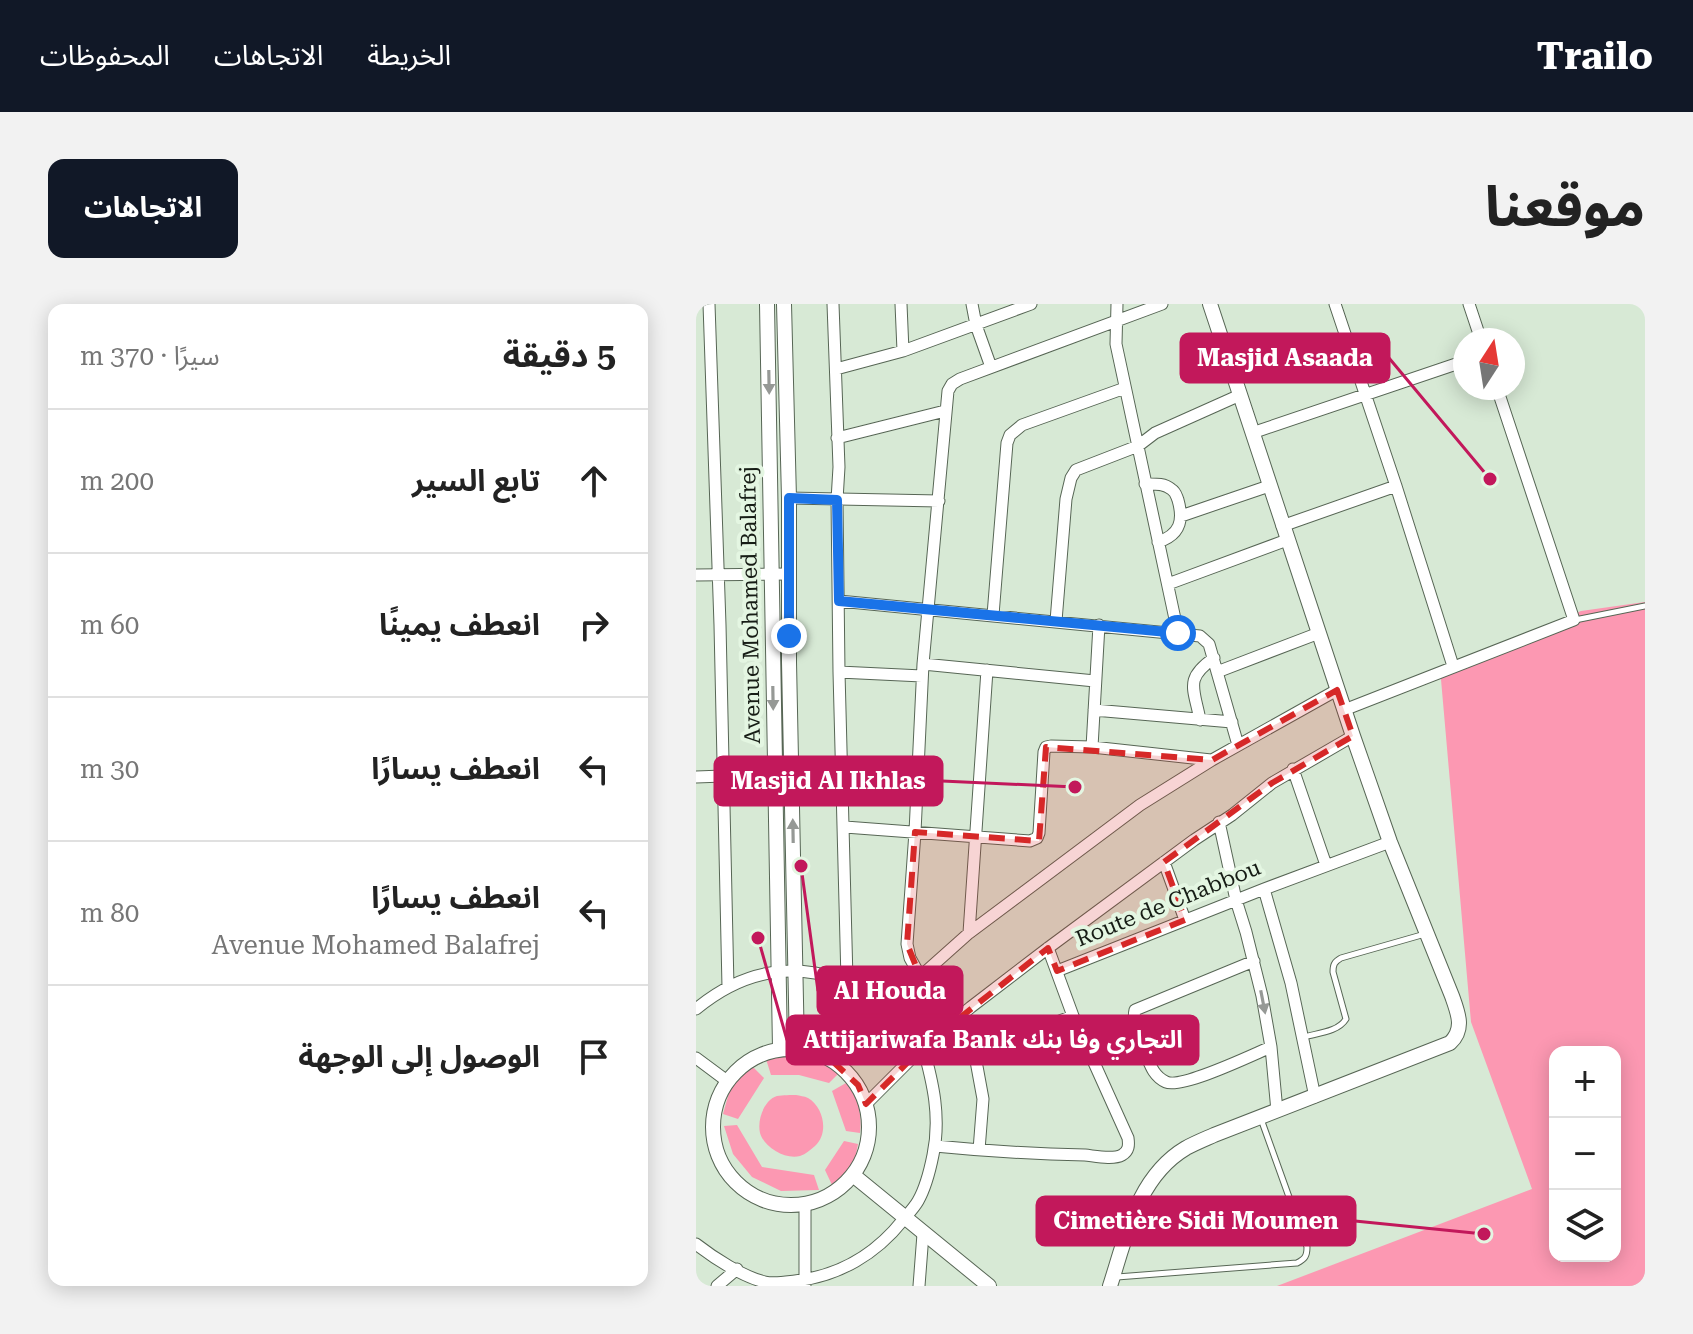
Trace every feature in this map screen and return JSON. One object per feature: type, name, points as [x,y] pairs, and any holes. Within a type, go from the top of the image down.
[{"type":"street","points":[[709,304],[728,987]]},
{"type":"street","name":"Avenue Mohamed Balafrej","points":[[767,304],[780,1049]]},
{"type":"street","name":"Avenue Mohamed Balafrej","points":[[784,304],[797,1049]]},
{"type":"street","points":[[833,304],[839,467],[839,672],[847,980]]},
{"type":"street","points":[[901,304],[903,351]]},
{"type":"street","points":[[972,304],[991,367]]},
{"type":"street","points":[[836,369],[903,351],[1031,304]]},
{"type":"street","points":[[1117,304],[1116,344],[1178,633]]},
{"type":"street","points":[[920,976],[910,958],[907,944],[923,670],[948,391],[960,379],[1162,304]]},
{"type":"street","points":[[1112,1282],[1140,1199],[1159,1170],[1184,1149],[1450,1043],[1456,1037],[1460,1022],[1390,842],[1353,736],[1210,304]]},
{"type":"street","points":[[1335,304],[1453,666]]},
{"type":"street","points":[[1469,304],[1477,328]]},
{"type":"street","points":[[1252,433],[1453,365]]},
{"type":"street","points":[[993,615],[1010,435],[1022,425],[1125,388]]},
{"type":"street","points":[[1056,621],[1065,513],[1071,478],[1076,470],[1138,446],[1155,433],[1240,395]]},
{"type":"street","points":[[1344,710],[1574,620],[1501,400]]},
{"type":"street","points":[[837,438],[945,411]]},
{"type":"street","points":[[1145,484],[1172,489],[1181,516],[1175,532],[1158,542]]},
{"type":"street","points":[[1181,516],[1269,486]]},
{"type":"street","points":[[1168,584],[1396,486]]},
{"type":"street","points":[[789,498],[939,501]]},
{"type":"street","points":[[696,575],[790,574]]},
{"type":"street","points":[[839,601],[1193,634],[1205,638],[1214,658],[1238,745]]},
{"type":"street","points":[[1092,747],[1099,625]]},
{"type":"street","points":[[1217,672],[1319,633]]},
{"type":"street","points":[[1200,720],[1195,674],[1214,658]]},
{"type":"street","points":[[839,672],[987,670],[1095,681]]},
{"type":"street","points":[[969,933],[987,670]]},
{"type":"street","points":[[829,1058],[969,933],[1140,805],[1212,760],[1337,690]]},
{"type":"street","points":[[1094,710],[1232,722]]},
{"type":"street","points":[[866,1104],[923,1047],[1048,948],[1232,815],[1253,796],[1293,769],[1353,736]]},
{"type":"street","points":[[845,827],[1030,841],[1037,838],[1039,833],[1045,749],[1051,746],[1092,747],[1212,760]]},
{"type":"street","points":[[1293,769],[1326,865]]},
{"type":"street","points":[[792,777],[843,775]]},
{"type":"street","points":[[696,777],[723,776]]},
{"type":"street","points":[[1219,822],[1262,996],[1277,1111]]},
{"type":"street","name":"Route de Chabbou","points":[[935,1146],[1118,1156],[1128,1149],[1130,1143],[1073,1016],[1057,971],[1390,842]]},
{"type":"street","points":[[1164,862],[1185,920]]},
{"type":"street","points":[[1264,889],[1291,983],[1315,1097]]},
{"type":"street","points":[[1048,948],[1057,971]]},
{"type":"street","points":[[1254,961],[1135,1010],[1134,1023],[1152,1070],[1164,1081],[1174,1084],[1271,1047]]},
{"type":"street","points":[[696,1009],[728,987],[779,970],[796,969],[847,980],[891,1002]]},
{"type":"street","points":[[979,1150],[983,1099],[976,1061],[980,1051],[1073,1016]]},
{"type":"street","points":[[696,1244],[721,1262],[767,1283],[805,1283],[866,1256],[897,1228],[917,1204],[935,1146],[935,1094],[923,1047]]},
{"type":"street","points":[[780,1049],[797,1049],[829,1058],[858,1085],[870,1122],[869,1141],[853,1175],[832,1194],[805,1204],[780,1204],[756,1196],[730,1175],[721,1161],[714,1137],[714,1112],[727,1081],[742,1066],[760,1055],[780,1049]]},
{"type":"street","points":[[696,1058],[727,1081]]},
{"type":"street","points":[[853,1175],[989,1286]]},
{"type":"street","points":[[805,1204],[805,1283]]},
{"type":"street","points":[[919,1286],[923,1234]]},
{"type":"street","points":[[717,1286],[737,1269]]},
{"type":"lane","points":[[1574,620],[1645,606]]},
{"type":"lane","points":[[1303,1037],[1337,1028],[1346,1019],[1333,972],[1336,961],[1426,934]]},
{"type":"lane","points":[[1112,1282],[1303,1260],[1307,1247],[1261,1118]]},
{"type":"highlighted area","points":[[1337,690],[1353,736],[1272,783],[1164,862],[1185,920],[1057,971],[1048,948],[923,1047],[866,1104],[858,1085],[829,1058],[920,976],[907,944],[915,832],[1039,841],[1046,747],[1212,760]]},
{"type":"shaded area","points":[[1645,602],[1645,1286],[1277,1286],[1532,1189],[1471,1022],[1440,668],[1581,611]]},
{"type":"shaded area","points":[[799,1052],[823,1059],[839,1073],[829,1083],[799,1075],[771,1075],[766,1059]]},
{"type":"shaded area","points":[[753,1067],[764,1078],[738,1119],[723,1114],[738,1072]]},
{"type":"shaded area","points":[[846,1083],[859,1106],[860,1133],[846,1131],[832,1091]]},
{"type":"shaded area","points":[[806,1097],[818,1108],[823,1128],[815,1146],[794,1157],[770,1147],[762,1138],[759,1128],[762,1111],[772,1098]]},
{"type":"shaded area","points":[[737,1125],[762,1167],[814,1175],[819,1190],[781,1191],[752,1177],[733,1154],[724,1126]]},
{"type":"shaded area","points":[[844,1141],[858,1144],[853,1170],[832,1185],[825,1170]]},
{"type":"place","name":"Masjid Asaada","points":[[1490,479]]},
{"type":"place","name":"Masjid Al Ikhlas","points":[[1075,787]]},
{"type":"place","name":"Al Houda","points":[[801,866]]},
{"type":"place","name":"Attijariwafa Bank التجاري وفا بنك","points":[[758,938]]},
{"type":"place","name":"Cimetière Sidi Moumen","points":[[1484,1234]]},
{"type":"route","points":[[789,636],[789,498],[837,500],[839,601],[1178,633]]}]
